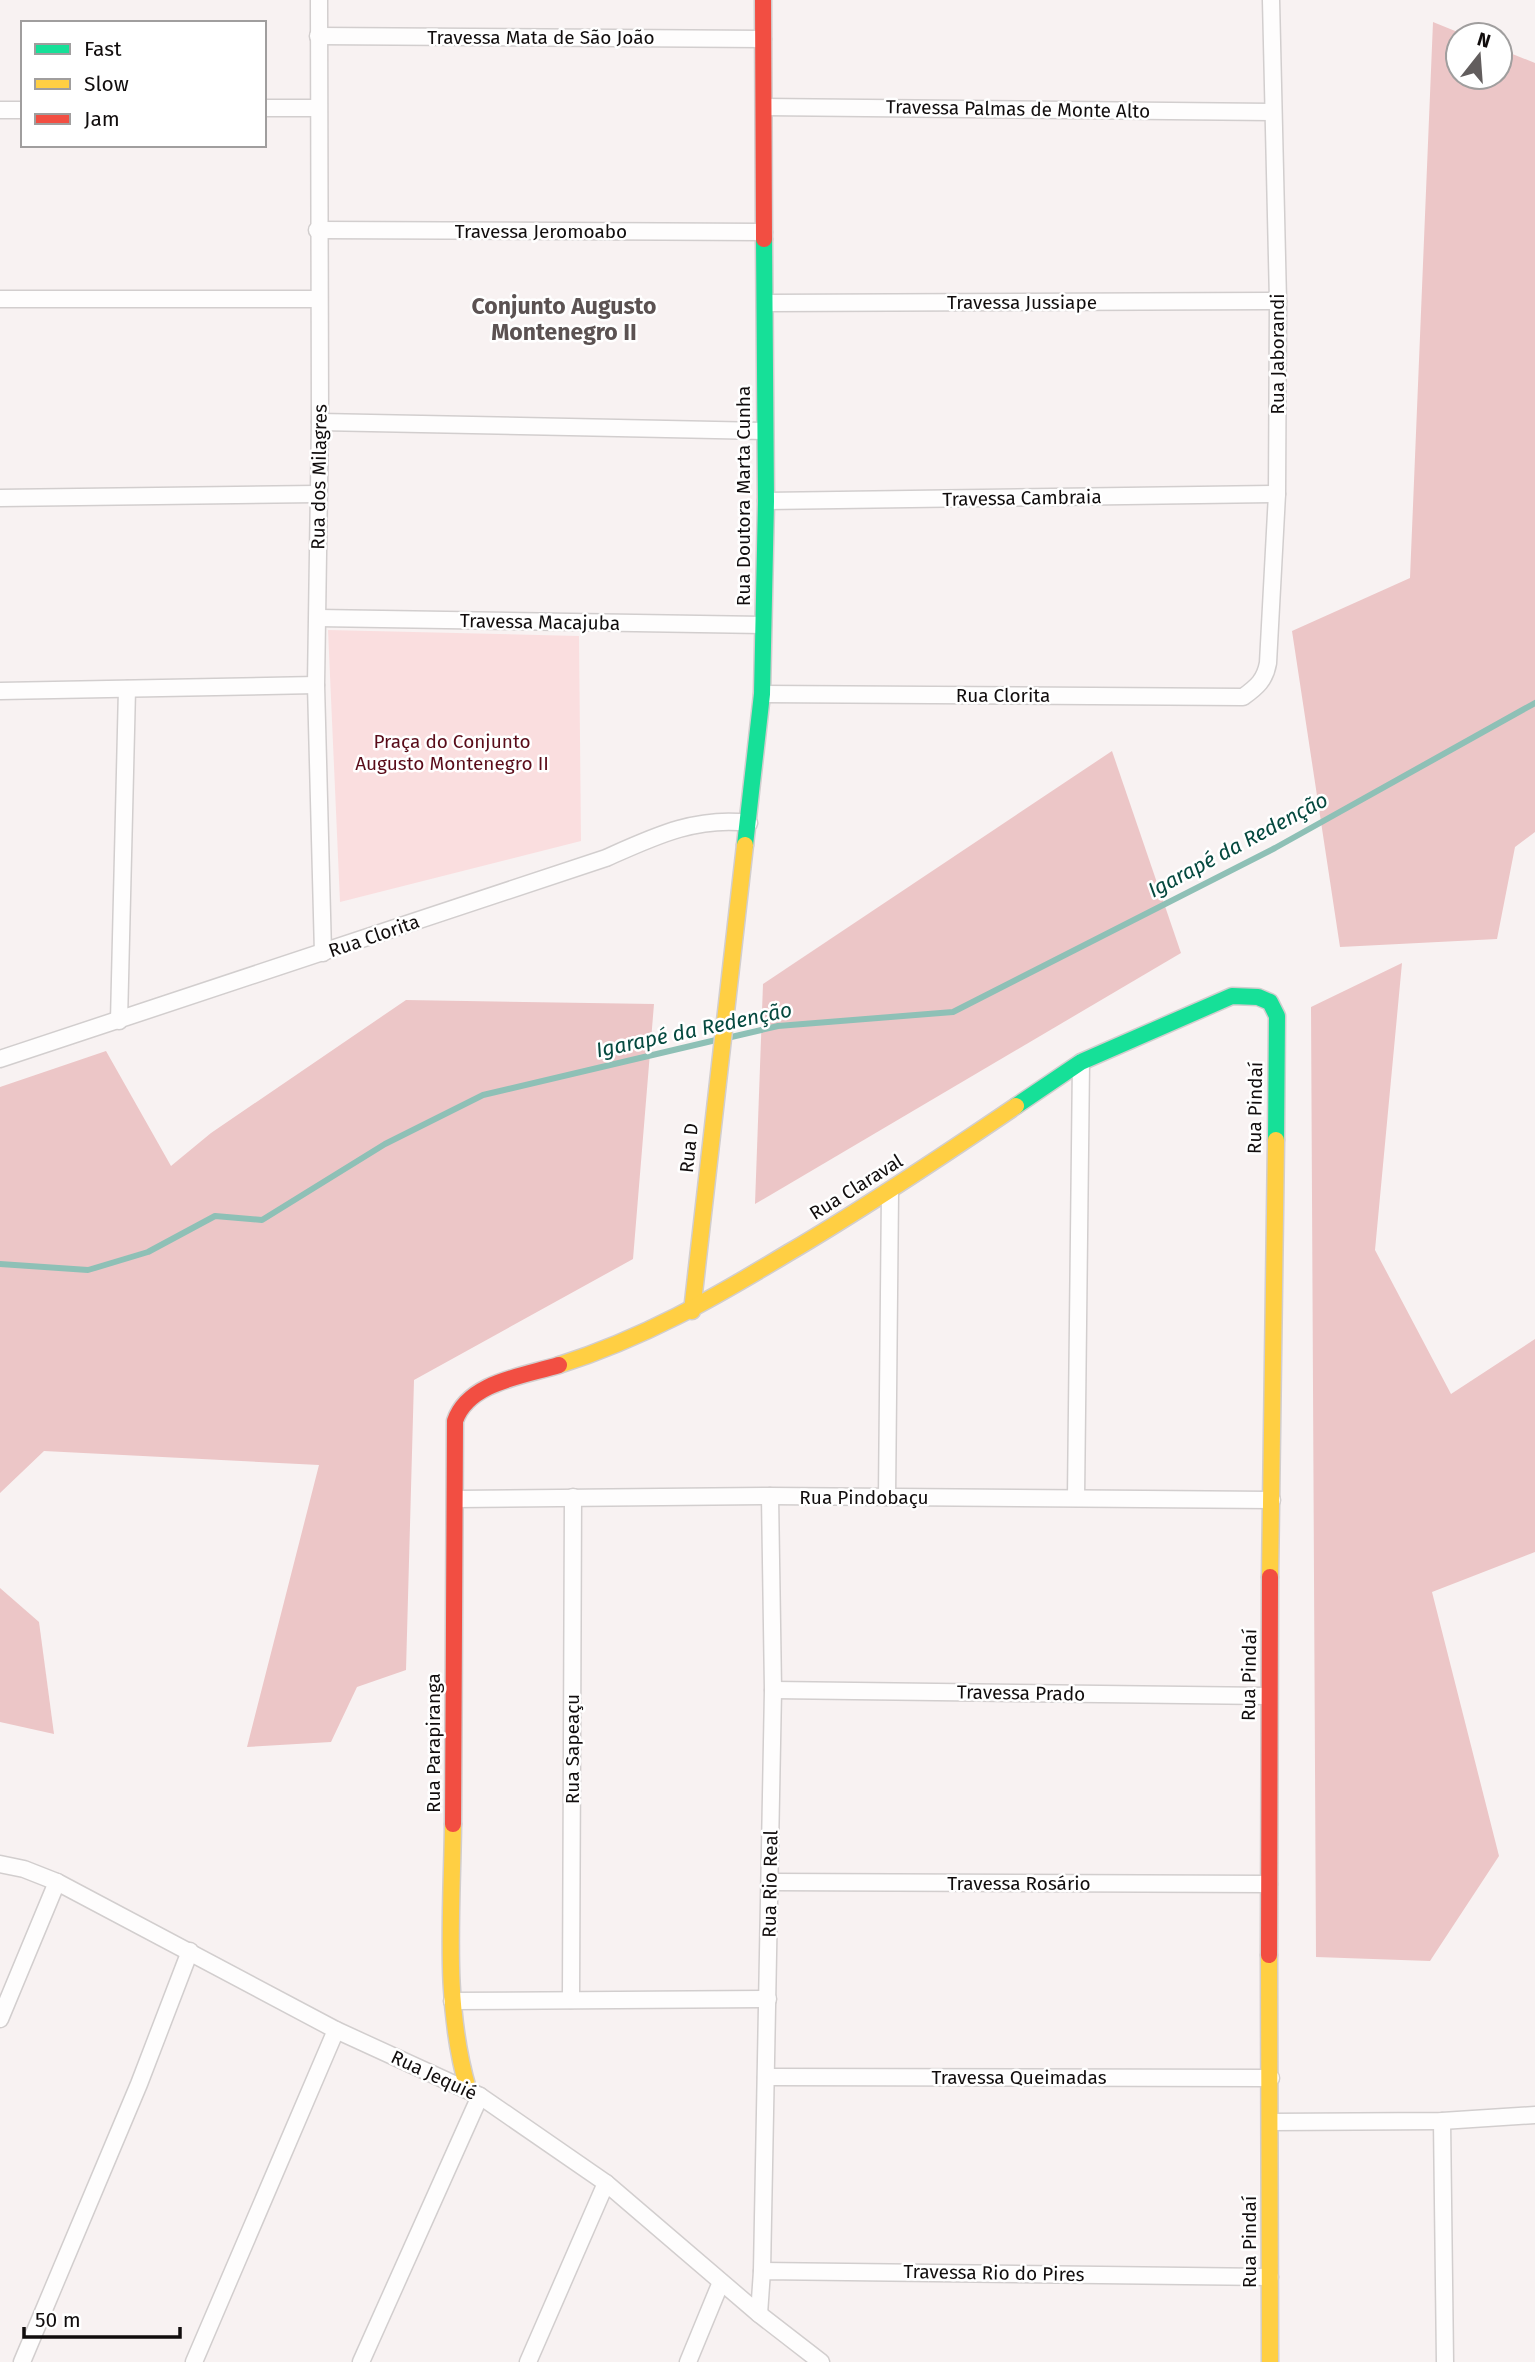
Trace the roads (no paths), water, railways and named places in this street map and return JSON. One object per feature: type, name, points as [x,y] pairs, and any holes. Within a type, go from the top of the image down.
[{"type":"street","name":"Rua dos Milagres","points":[[319,0],[317,230],[320,422],[316,685],[323,953]]},
{"type":"street","name":"Rua Doutora Marta Cunha","points":[[728,990],[762,694],[766,501],[763,0]]},
{"type":"street","name":"Rua Jaborandi","points":[[1243,697],[1258,686],[1266,675],[1277,494],[1278,301],[1271,0]]},
{"type":"street","name":"Travessa Mata de São João","points":[[318,36],[763,39]]},
{"type":"street","name":"Travessa Palmas de Monte Alto","points":[[764,107],[1272,112]]},
{"type":"street","points":[[266,108],[317,108]]},
{"type":"street","points":[[0,110],[21,110]]},
{"type":"street","name":"Travessa Jeromoabo","points":[[317,230],[764,232]]},
{"type":"street","points":[[0,299],[319,299]]},
{"type":"street","name":"Travessa Jussiape","points":[[766,303],[1278,301]]},
{"type":"street","points":[[320,422],[764,431]]},
{"type":"street","points":[[0,498],[317,494]]},
{"type":"street","name":"Travessa Cambraia","points":[[766,501],[1277,494]]},
{"type":"street","name":"Travessa Macajuba","points":[[318,618],[763,625]]},
{"type":"street","points":[[0,691],[316,685]]},
{"type":"street","points":[[119,1021],[127,689]]},
{"type":"street","name":"Rua Clorita","points":[[762,694],[1243,697]]},
{"type":"street","name":"Rua Clorita","points":[[0,1059],[606,858],[676,828],[709,822],[749,823]]},
{"type":"street","name":"Rua D","points":[[692,1311],[728,990]]},
{"type":"street","name":"Rua Claraval","points":[[466,1399],[478,1391],[606,1350],[692,1311],[890,1192],[1081,1062],[1213,1002],[1243,994],[1258,997]]},
{"type":"street","name":"Rua Pindaí","points":[[1258,997],[1270,1002],[1277,1016],[1269,1696],[1270,2362]]},
{"type":"street","points":[[1076,1498],[1081,1062]]},
{"type":"street","points":[[887,1497],[890,1192]]},
{"type":"street","name":"Rua Parapiranga","points":[[466,1399],[455,1421],[457,1499],[452,2001],[457,2052],[474,2093]]},
{"type":"street","name":"Rua Pindobaçu","points":[[457,1499],[770,1496],[1272,1500]]},
{"type":"street","name":"Rua Rio Real","points":[[762,2270],[773,1690],[770,1496]]},
{"type":"street","name":"Rua Sapeaçu","points":[[571,2000],[573,1497]]},
{"type":"street","name":"Travessa Prado","points":[[773,1690],[1269,1696]]},
{"type":"street","name":"Rua Jequié","points":[[0,1864],[24,1869],[57,1882],[336,2030],[474,2093],[606,2183],[759,2314],[821,2362]]},
{"type":"street","points":[[0,2019],[57,1882]]},
{"type":"street","name":"Travessa Rosário","points":[[770,1882],[1269,1884]]},
{"type":"street","points":[[22,2362],[139,2084],[190,1951]]},
{"type":"street","points":[[452,2001],[768,1999]]},
{"type":"street","points":[[194,2362],[336,2030]]},
{"type":"street","name":"Travessa Queimadas","points":[[766,2077],[1271,2078]]},
{"type":"street","points":[[361,2362],[474,2093]]},
{"type":"street","points":[[1270,2122],[1442,2121],[1535,2115]]},
{"type":"street","points":[[1442,2121],[1445,2362]]},
{"type":"street","points":[[528,2362],[606,2183]]},
{"type":"street","points":[[759,2314],[762,2270]]},
{"type":"street","name":"Travessa Rio do Pires","points":[[762,2270],[1270,2277]]},
{"type":"street","points":[[688,2362],[721,2282]]},
{"type":"waterway","name":"Igarapé da Redenção","points":[[727,1038],[778,1026],[953,1012],[1275,848],[1535,703]]},
{"type":"waterway","name":"Igarapé da Redenção","points":[[0,1264],[88,1270],[148,1252],[215,1216],[262,1220],[385,1144],[483,1095],[716,1040]]},
{"type":"district","name":"Conjunto Augusto Montenegro II","points":[[564,319]]},
{"type":"park label","name":"Praça do Conjunto Augusto Montenegro II","points":[[452,752]]}]
